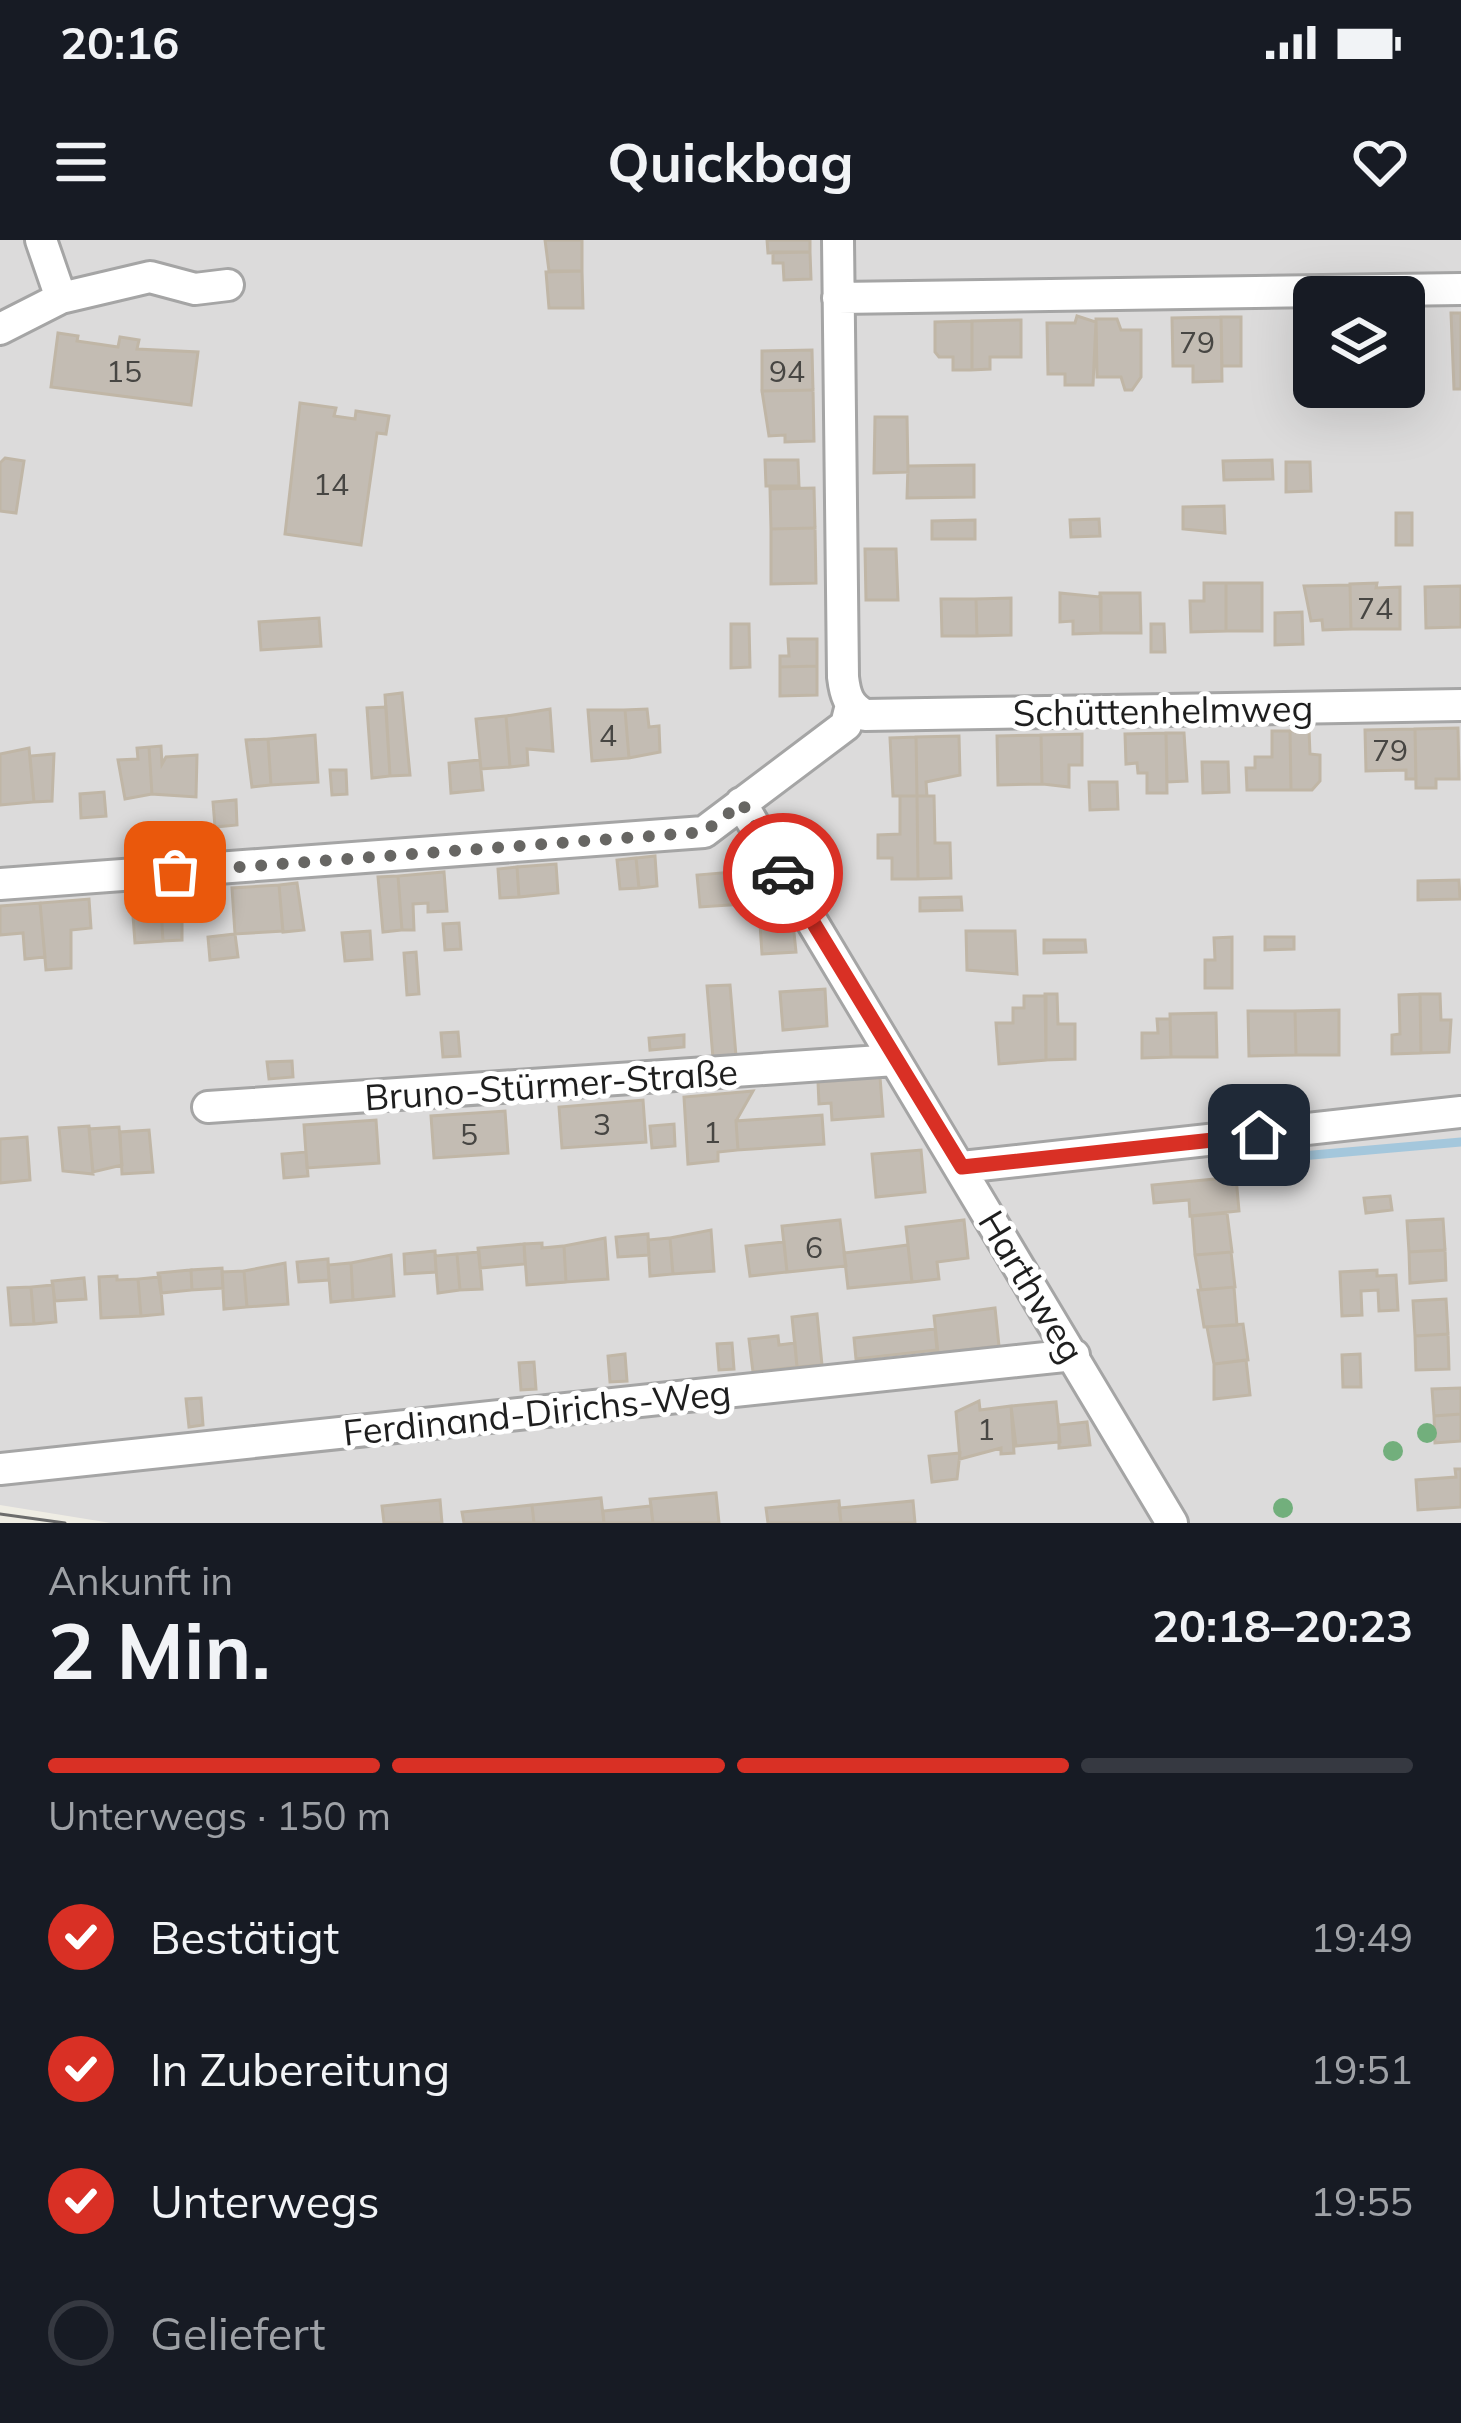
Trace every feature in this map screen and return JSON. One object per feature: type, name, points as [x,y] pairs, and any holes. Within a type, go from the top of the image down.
[{"type":"street","points":[[40,240],[61,298]]},
{"type":"street","points":[[0,884],[704,832],[845,725],[858,710],[843,676],[838,240]]},
{"type":"street","points":[[0,329],[61,298],[151,277],[195,290],[228,285]]},
{"type":"street","points":[[838,298],[1461,289]]},
{"type":"street","name":"Schüttenhelmweg","points":[[858,710],[1461,705]]},
{"type":"street","name":"Harthweg","points":[[742,803],[1172,1523]]},
{"type":"street","name":"Bruno-Stürmer-Straße","points":[[208,1107],[895,1060]]},
{"type":"street","points":[[962,1167],[1461,1112]]},
{"type":"street","name":"Ferdinand-Dirichs-Weg","points":[[0,1469],[1074,1354]]},
{"type":"shaded area","points":[[0,240],[1461,240],[1461,1523],[111,1523],[0,1505]]},
{"type":"building","points":[[545,240],[582,240],[582,271],[549,271]]},
{"type":"building","points":[[767,240],[810,240],[810,252],[768,253]]},
{"type":"building","points":[[773,252],[810,252],[811,279],[784,280],[783,263],[773,263]]},
{"type":"building","points":[[582,271],[583,308],[549,308],[546,272]]},
{"type":"building","points":[[1451,313],[1461,313],[1461,389],[1454,389]]},
{"type":"building","points":[[1077,316],[1096,322],[1093,385],[1065,385],[1065,374],[1048,374],[1047,323],[1075,323]]},
{"type":"building","points":[[1221,317],[1222,381],[1193,382],[1193,366],[1173,366],[1172,318]]},
{"type":"building","points":[[1221,317],[1241,317],[1241,366],[1222,366]]},
{"type":"building","points":[[1096,319],[1117,319],[1121,330],[1141,330],[1141,377],[1132,390],[1125,390],[1121,377],[1097,377]]},
{"type":"building","points":[[1021,320],[1021,357],[990,357],[990,369],[972,370],[972,321]]},
{"type":"building","points":[[972,321],[972,370],[953,370],[953,357],[939,357],[935,352],[935,322]]},
{"type":"building","points":[[58,333],[118,347],[120,337],[139,340],[137,349],[198,352],[191,405],[51,387]]},
{"type":"building","points":[[812,350],[813,390],[762,391],[762,351]]},
{"type":"building","points":[[813,390],[814,441],[785,442],[785,435],[769,436],[762,391]]},
{"type":"building","points":[[300,403],[336,408],[334,416],[355,419],[356,411],[389,416],[386,434],[377,433],[361,545],[285,534]]},
{"type":"building","points":[[875,417],[907,417],[908,472],[874,473]]},
{"type":"building","points":[[5,458],[24,461],[16,513],[0,511],[0,463]]},
{"type":"building","points":[[765,460],[798,460],[799,486],[766,486]]},
{"type":"building","points":[[1272,460],[1273,479],[1224,480],[1223,461]]},
{"type":"building","points":[[1286,462],[1310,462],[1311,491],[1286,492]]},
{"type":"building","points":[[974,465],[974,497],[907,498],[908,466]]},
{"type":"building","points":[[814,488],[815,528],[771,529],[770,489]]},
{"type":"building","points":[[1224,506],[1225,533],[1183,529],[1183,507]]},
{"type":"building","points":[[1396,513],[1412,513],[1412,545],[1396,545]]},
{"type":"building","points":[[1099,519],[1100,536],[1071,537],[1070,520]]},
{"type":"building","points":[[975,520],[975,539],[932,539],[932,521]]},
{"type":"building","points":[[815,528],[816,583],[771,584],[771,529]]},
{"type":"building","points":[[865,549],[896,549],[898,600],[866,600]]},
{"type":"building","points":[[1204,583],[1226,583],[1226,631],[1191,632],[1190,601],[1204,601]]},
{"type":"building","points":[[1226,583],[1262,583],[1262,631],[1226,631]]},
{"type":"building","points":[[1377,583],[1376,588],[1400,587],[1400,629],[1351,629],[1350,584]]},
{"type":"building","points":[[1350,585],[1351,629],[1323,630],[1322,620],[1311,621],[1304,586]]},
{"type":"building","points":[[1461,586],[1461,627],[1426,628],[1425,587]]},
{"type":"building","points":[[1060,593],[1101,597],[1101,633],[1073,634],[1073,621],[1060,622]]},
{"type":"building","points":[[1100,593],[1140,593],[1141,633],[1101,633]]},
{"type":"building","points":[[1011,598],[1011,635],[977,636],[976,599]]},
{"type":"building","points":[[941,599],[976,599],[977,636],[942,636]]},
{"type":"building","points":[[1302,612],[1303,644],[1275,645],[1275,613]]},
{"type":"building","points":[[319,618],[321,646],[261,650],[259,622]]},
{"type":"building","points":[[731,624],[749,624],[750,667],[731,668]]},
{"type":"building","points":[[1151,624],[1164,624],[1165,652],[1151,652]]},
{"type":"building","points":[[788,639],[817,639],[817,666],[780,667],[780,656],[789,656]]},
{"type":"building","points":[[817,666],[817,695],[780,696],[780,667]]},
{"type":"building","points":[[402,693],[410,775],[390,776],[385,695]]},
{"type":"building","points":[[386,707],[390,776],[372,778],[367,708]]},
{"type":"building","points":[[550,709],[553,751],[527,749],[528,765],[510,767],[506,716]]},
{"type":"building","points":[[647,709],[649,727],[659,726],[660,752],[629,758],[625,710]]},
{"type":"building","points":[[588,710],[625,710],[629,758],[592,761]]},
{"type":"building","points":[[506,716],[510,767],[481,769],[476,719]]},
{"type":"building","points":[[1458,728],[1459,779],[1436,779],[1436,788],[1416,788],[1415,729]]},
{"type":"building","points":[[1415,729],[1416,779],[1406,779],[1406,770],[1366,771],[1365,730]]},
{"type":"building","points":[[1309,730],[1310,754],[1320,755],[1320,781],[1312,790],[1291,790],[1290,731]]},
{"type":"building","points":[[1272,731],[1290,731],[1291,790],[1247,790],[1246,768],[1255,768],[1255,757],[1272,757]]},
{"type":"building","points":[[1166,733],[1167,793],[1147,793],[1147,773],[1138,773],[1137,763],[1126,764],[1125,734]]},
{"type":"building","points":[[1166,733],[1184,733],[1187,781],[1167,782]]},
{"type":"building","points":[[1082,734],[1082,765],[1069,765],[1069,787],[1042,784],[1041,735]]},
{"type":"building","points":[[315,735],[318,782],[271,785],[268,739]]},
{"type":"building","points":[[1041,735],[1042,784],[998,785],[997,736]]},
{"type":"building","points":[[959,736],[960,775],[926,782],[927,796],[917,796],[916,737]]},
{"type":"building","points":[[916,737],[917,796],[893,796],[890,738]]},
{"type":"building","points":[[268,739],[271,785],[252,787],[246,740]]},
{"type":"building","points":[[161,746],[162,764],[166,757],[197,755],[196,797],[152,794],[149,747]]},
{"type":"building","points":[[149,747],[152,794],[125,799],[118,760],[138,759],[137,748]]},
{"type":"building","points":[[29,748],[34,802],[0,805],[0,754]]},
{"type":"building","points":[[54,754],[52,801],[34,802],[30,756]]},
{"type":"building","points":[[480,760],[483,790],[451,793],[449,763]]},
{"type":"building","points":[[1202,762],[1228,762],[1229,792],[1203,793]]},
{"type":"building","points":[[330,770],[346,770],[347,794],[332,795]]},
{"type":"building","points":[[1089,782],[1117,782],[1118,809],[1090,810]]},
{"type":"building","points":[[104,792],[106,816],[81,818],[80,794]]},
{"type":"building","points":[[900,796],[917,796],[918,879],[892,879],[892,858],[878,858],[878,835],[900,834]]},
{"type":"building","points":[[917,796],[934,796],[935,843],[950,843],[951,878],[918,879]]},
{"type":"building","points":[[236,800],[237,825],[215,827],[213,802]]},
{"type":"building","points":[[655,856],[657,886],[639,888],[636,858]]},
{"type":"building","points":[[636,858],[639,888],[620,889],[617,860]]},
{"type":"building","points":[[556,864],[558,893],[519,897],[517,867]]},
{"type":"building","points":[[517,867],[519,897],[500,898],[498,869]]},
{"type":"building","points":[[756,870],[759,903],[700,907],[697,875]]},
{"type":"building","points":[[444,872],[447,911],[428,912],[428,903],[413,904],[414,930],[402,930],[398,876]]},
{"type":"building","points":[[398,876],[402,930],[383,932],[378,877]]},
{"type":"building","points":[[1459,880],[1460,899],[1418,900],[1418,881]]},
{"type":"building","points":[[297,883],[304,930],[283,932],[279,885]]},
{"type":"building","points":[[279,885],[283,931],[235,934],[232,888]]},
{"type":"building","points":[[200,890],[202,920],[182,921],[182,940],[163,941],[160,893]]},
{"type":"building","points":[[778,891],[781,924],[793,923],[796,952],[762,954],[758,893]]},
{"type":"building","points":[[160,893],[163,941],[135,943],[132,902],[141,902],[140,895]]},
{"type":"building","points":[[961,897],[962,910],[920,911],[920,898]]},
{"type":"building","points":[[89,899],[91,928],[71,930],[71,968],[46,970],[40,903]]},
{"type":"building","points":[[40,903],[45,957],[25,959],[23,933],[0,935],[0,906]]},
{"type":"building","points":[[459,923],[461,949],[445,950],[443,924]]},
{"type":"building","points":[[370,931],[372,959],[345,961],[342,933]]},
{"type":"building","points":[[966,931],[1015,931],[1017,974],[967,970]]},
{"type":"building","points":[[235,934],[238,957],[210,960],[208,937]]},
{"type":"building","points":[[1232,937],[1232,988],[1205,988],[1205,960],[1215,960],[1214,938]]},
{"type":"building","points":[[1265,937],[1294,937],[1294,949],[1265,950]]},
{"type":"building","points":[[1044,940],[1085,940],[1086,952],[1044,953]]},
{"type":"building","points":[[416,952],[419,994],[407,995],[404,953]]},
{"type":"building","points":[[730,985],[736,1056],[713,1058],[707,986]]},
{"type":"building","points":[[825,989],[827,1026],[783,1030],[780,992]]},
{"type":"building","points":[[1045,994],[1057,994],[1058,1024],[1075,1024],[1075,1059],[1046,1060]]},
{"type":"building","points":[[1420,994],[1421,1053],[1392,1054],[1392,1035],[1400,1034],[1399,995]]},
{"type":"building","points":[[1420,994],[1440,994],[1441,1020],[1451,1020],[1449,1052],[1421,1053]]},
{"type":"building","points":[[1024,996],[1046,996],[1046,1060],[999,1064],[996,1023],[1013,1023],[1013,1008],[1024,1008]]},
{"type":"building","points":[[1339,1010],[1339,1055],[1296,1055],[1295,1011]]},
{"type":"building","points":[[1248,1011],[1295,1011],[1296,1055],[1249,1056]]},
{"type":"building","points":[[1216,1013],[1217,1057],[1171,1057],[1170,1014]]},
{"type":"building","points":[[1157,1019],[1170,1019],[1171,1057],[1142,1058],[1142,1033],[1158,1033]]},
{"type":"building","points":[[458,1032],[460,1056],[443,1057],[441,1033]]},
{"type":"building","points":[[684,1035],[684,1047],[650,1050],[649,1038]]},
{"type":"building","points":[[292,1061],[293,1077],[269,1079],[267,1062]]},
{"type":"building","points":[[880,1077],[883,1116],[832,1120],[831,1103],[819,1104],[818,1082]]},
{"type":"building","points":[[753,1091],[736,1121],[738,1150],[718,1152],[718,1161],[688,1164],[684,1097]]},
{"type":"building","points":[[643,1100],[646,1142],[562,1148],[559,1107]]},
{"type":"building","points":[[505,1111],[508,1153],[434,1158],[431,1116]]},
{"type":"building","points":[[822,1115],[824,1144],[738,1150],[736,1121]]},
{"type":"building","points":[[376,1120],[379,1163],[307,1168],[304,1125]]},
{"type":"building","points":[[674,1124],[675,1146],[652,1148],[650,1126]]},
{"type":"building","points":[[89,1126],[93,1174],[63,1171],[59,1128]]},
{"type":"building","points":[[119,1127],[122,1165],[93,1172],[89,1129]]},
{"type":"building","points":[[149,1130],[153,1172],[122,1174],[120,1132]]},
{"type":"building","points":[[27,1137],[30,1180],[0,1183],[0,1139]]},
{"type":"building","points":[[921,1150],[925,1192],[876,1197],[872,1154]]},
{"type":"building","points":[[306,1152],[308,1176],[284,1178],[282,1154]]},
{"type":"building","points":[[1236,1177],[1239,1211],[1190,1216],[1189,1200],[1154,1203],[1152,1185]]},
{"type":"building","points":[[1390,1196],[1392,1210],[1366,1213],[1364,1198]]},
{"type":"building","points":[[1227,1213],[1232,1252],[1195,1255],[1192,1216]]},
{"type":"building","points":[[1443,1219],[1445,1250],[1409,1252],[1407,1221]]},
{"type":"building","points":[[840,1220],[846,1266],[787,1272],[782,1226]]},
{"type":"building","points":[[964,1220],[968,1258],[937,1262],[939,1279],[912,1282],[906,1227]]},
{"type":"building","points":[[711,1230],[714,1271],[673,1274],[670,1238]]},
{"type":"building","points":[[648,1234],[649,1255],[618,1257],[616,1237]]},
{"type":"building","points":[[605,1238],[608,1279],[566,1282],[564,1246]]},
{"type":"building","points":[[670,1238],[673,1274],[650,1276],[648,1240]]},
{"type":"building","points":[[784,1242],[787,1272],[750,1276],[746,1246]]},
{"type":"building","points":[[542,1243],[542,1248],[564,1246],[566,1282],[527,1285],[524,1244]]},
{"type":"building","points":[[524,1244],[525,1264],[480,1268],[478,1248]]},
{"type":"building","points":[[908,1245],[912,1282],[848,1288],[844,1253]]},
{"type":"building","points":[[1445,1250],[1446,1280],[1410,1283],[1409,1252]]},
{"type":"building","points":[[435,1251],[436,1272],[405,1274],[404,1254]]},
{"type":"building","points":[[479,1252],[482,1289],[460,1290],[457,1254]]},
{"type":"building","points":[[1231,1252],[1235,1287],[1201,1290],[1195,1255]]},
{"type":"building","points":[[457,1254],[460,1290],[438,1293],[435,1256]]},
{"type":"building","points":[[391,1255],[394,1296],[353,1300],[351,1263]]},
{"type":"building","points":[[328,1259],[329,1280],[299,1282],[297,1262]]},
{"type":"building","points":[[285,1263],[288,1304],[247,1307],[244,1271]]},
{"type":"building","points":[[351,1263],[353,1300],[331,1302],[328,1265]]},
{"type":"building","points":[[222,1268],[223,1288],[192,1290],[191,1270]]},
{"type":"building","points":[[191,1270],[192,1290],[161,1293],[158,1273]]},
{"type":"building","points":[[1377,1270],[1377,1276],[1396,1275],[1398,1310],[1379,1311],[1378,1290],[1361,1291],[1362,1315],[1342,1316],[1340,1272]]},
{"type":"building","points":[[244,1271],[247,1307],[224,1309],[222,1272]]},
{"type":"building","points":[[117,1276],[117,1280],[138,1279],[141,1316],[101,1318],[99,1277]]},
{"type":"building","points":[[160,1277],[163,1314],[141,1316],[138,1279]]},
{"type":"building","points":[[84,1278],[86,1299],[55,1301],[52,1281]]},
{"type":"building","points":[[53,1285],[56,1322],[34,1324],[31,1287]]},
{"type":"building","points":[[31,1287],[34,1324],[11,1325],[8,1288]]},
{"type":"building","points":[[1234,1287],[1237,1325],[1204,1327],[1198,1290]]},
{"type":"building","points":[[1446,1299],[1448,1334],[1415,1336],[1413,1301]]},
{"type":"building","points":[[995,1308],[999,1346],[938,1353],[934,1316]]},
{"type":"building","points":[[817,1314],[822,1365],[797,1367],[792,1317]]},
{"type":"building","points":[[1243,1324],[1248,1360],[1214,1364],[1207,1327]]},
{"type":"building","points":[[935,1329],[937,1350],[856,1359],[854,1338]]},
{"type":"building","points":[[1448,1334],[1449,1369],[1416,1370],[1415,1336]]},
{"type":"building","points":[[778,1336],[779,1345],[795,1343],[797,1367],[753,1372],[749,1339]]},
{"type":"building","points":[[732,1343],[734,1369],[719,1370],[717,1344]]},
{"type":"building","points":[[625,1354],[627,1381],[610,1382],[608,1356]]},
{"type":"building","points":[[1360,1354],[1361,1387],[1343,1387],[1342,1355]]},
{"type":"building","points":[[1246,1360],[1250,1395],[1214,1399],[1214,1364]]},
{"type":"building","points":[[534,1362],[536,1389],[521,1390],[519,1363]]},
{"type":"building","points":[[1461,1388],[1461,1414],[1434,1416],[1432,1389]]},
{"type":"building","points":[[201,1398],[203,1425],[189,1427],[186,1399]]},
{"type":"building","points":[[979,1401],[980,1410],[1011,1406],[1014,1453],[1001,1454],[1001,1448],[960,1459],[956,1412]]},
{"type":"building","points":[[1056,1402],[1060,1442],[1016,1446],[1011,1406]]},
{"type":"building","points":[[1461,1414],[1461,1441],[1435,1443],[1434,1416]]},
{"type":"building","points":[[1087,1422],[1090,1445],[1059,1448],[1059,1425]]},
{"type":"building","points":[[960,1453],[957,1479],[932,1482],[929,1456]]},
{"type":"building","points":[[1455,1469],[1461,1469],[1461,1507],[1418,1510],[1416,1480],[1456,1477]]},
{"type":"building","points":[[716,1493],[719,1523],[653,1523],[650,1499]]},
{"type":"building","points":[[601,1498],[604,1523],[534,1523],[532,1505]]},
{"type":"building","points":[[440,1500],[442,1523],[384,1523],[382,1506]]},
{"type":"building","points":[[839,1501],[841,1523],[768,1523],[766,1508]]},
{"type":"building","points":[[913,1501],[915,1523],[841,1523],[839,1508]]},
{"type":"building","points":[[532,1505],[534,1523],[464,1523],[462,1512]]},
{"type":"building","points":[[651,1506],[653,1523],[604,1523],[603,1511]]},
{"type":"waterway","points":[[1268,1159],[1461,1142]]},
{"type":"tram line","points":[[0,1514],[65,1523]]},
{"type":"way so far","points":[[175,872],[704,832],[742,803],[783,873]]},
{"type":"route","points":[[783,873],[962,1167],[1259,1135]]}]
